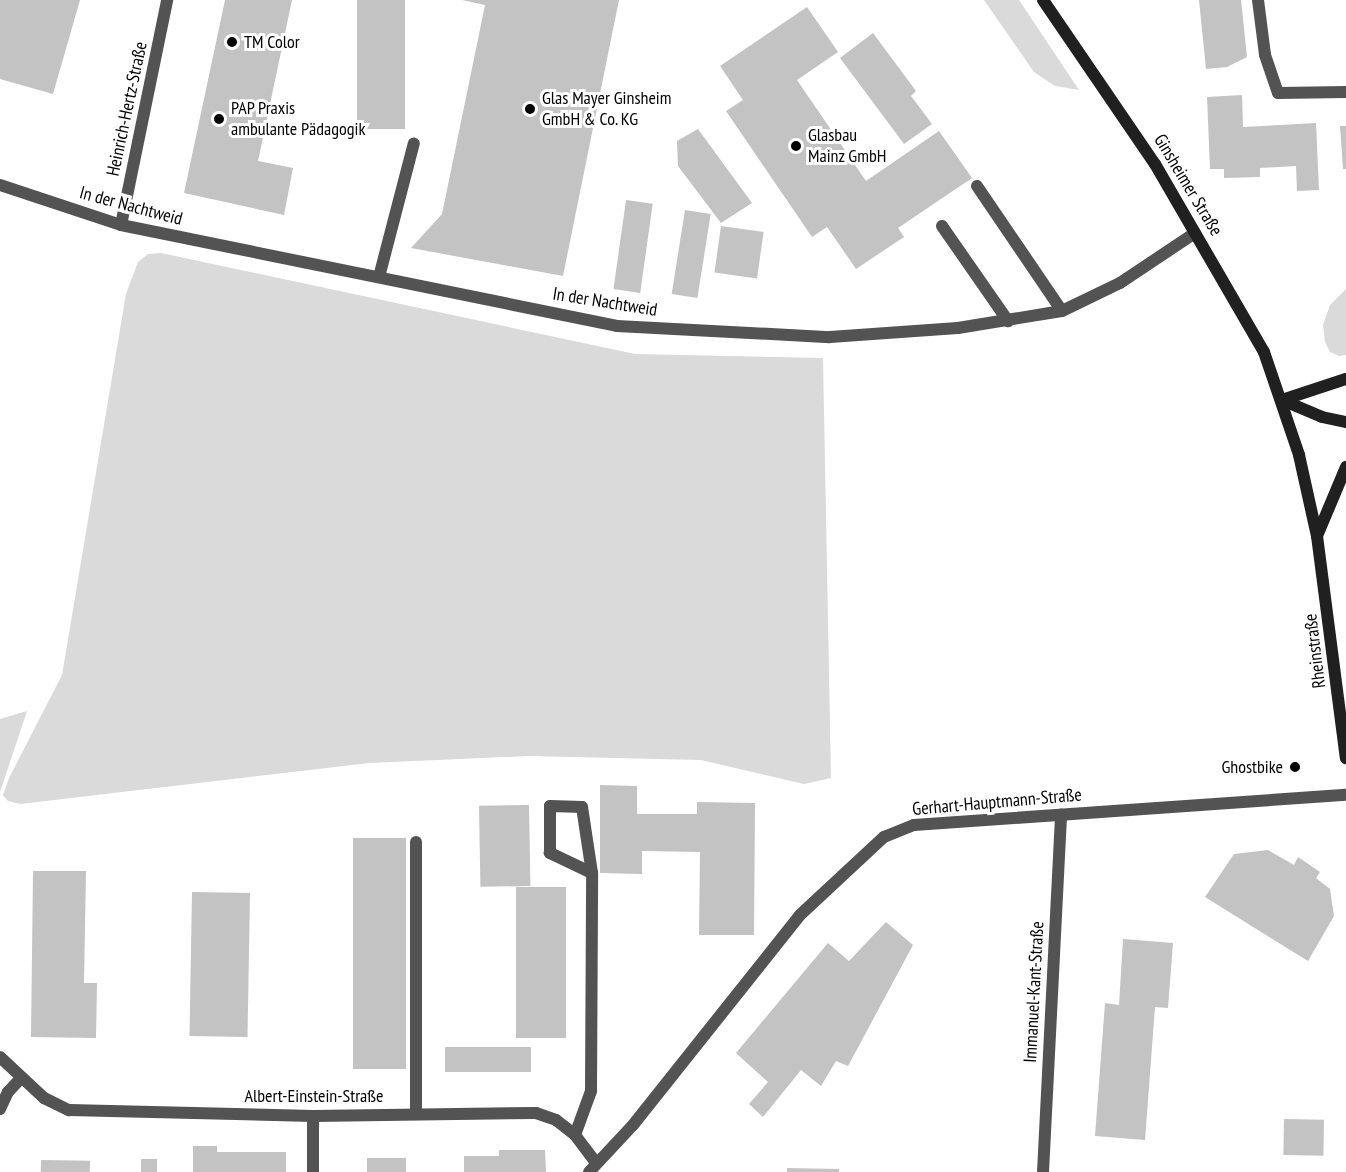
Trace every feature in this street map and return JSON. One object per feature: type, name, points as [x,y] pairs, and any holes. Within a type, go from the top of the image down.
[{"type":"main road","name":"Ginsheimer Straße","points":[[1043,0],[1112,96],[1196,233],[1264,352],[1282,400]]},
{"type":"main road","points":[[1282,400],[1346,379]]},
{"type":"main road","points":[[1282,400],[1322,417],[1346,422]]},
{"type":"main road","name":"Rheinstraße","points":[[1282,400],[1317,536],[1346,758]]},
{"type":"main road","points":[[1317,536],[1346,467]]},
{"type":"street","name":"Heinrich-Hertz-Straße","points":[[121,225],[167,0]]},
{"type":"street","points":[[1258,0],[1264,55],[1278,93],[1346,92]]},
{"type":"street","points":[[379,278],[414,143]]},
{"type":"street","name":"In der Nachtweid","points":[[0,185],[121,225],[617,326],[830,337],[1008,321],[1062,311],[1120,283],[1196,233]]},
{"type":"street","points":[[977,186],[1062,311]]},
{"type":"street","points":[[942,226],[1008,321]]},
{"type":"street","name":"Gerhart-Hauptmann-Straße","points":[[592,1168],[633,1125],[800,915],[884,837],[914,825],[1346,795]]},
{"type":"street","points":[[575,1135],[591,1091],[592,873],[582,807],[550,806],[550,853],[592,873]]},
{"type":"street","name":"Immanuel-Kant-Straße","points":[[1043,1172],[1060,814]]},
{"type":"street","points":[[416,843],[416,1113]]},
{"type":"street","name":"Albert-Einstein-Straße","points":[[0,1057],[44,1098],[69,1110],[313,1116],[536,1113],[556,1120],[575,1135],[592,1168]]},
{"type":"street","points":[[0,1109],[8,1092],[21,1078]]},
{"type":"street","points":[[313,1116],[313,1172]]},
{"type":"shaded area","points":[[984,0],[1019,0],[1079,90],[1055,86],[1034,72]]},
{"type":"shaded area","points":[[161,253],[635,354],[823,358],[831,778],[804,784],[701,760],[529,756],[369,763],[20,804],[8,801],[3,795],[9,778],[62,675],[126,294],[138,262],[148,254]]},
{"type":"shaded area","points":[[1346,289],[1346,355],[1339,356],[1330,352],[1325,342],[1323,325],[1330,305]]},
{"type":"shaded area","points":[[27,711],[0,792],[0,719]]},
{"type":"building","points":[[0,0],[80,0],[53,94],[0,79]]},
{"type":"building","points":[[225,0],[292,0],[258,161],[293,168],[284,215],[184,193]]},
{"type":"building","points":[[357,0],[405,0],[405,129],[357,129]]},
{"type":"building","name":"Glas Mayer Ginsheim GmbH & Co. KG","points":[[462,0],[619,0],[563,276],[411,248],[442,214],[485,5]]},
{"type":"building","points":[[1199,0],[1241,0],[1247,57],[1227,67],[1206,69]]},
{"type":"building","name":"Glasbau Mainz GmbH","points":[[807,7],[838,52],[797,80],[866,181],[939,131],[972,178],[898,228],[904,237],[856,269],[827,227],[812,237],[726,111],[743,100],[720,66]]},
{"type":"building","points":[[873,33],[916,91],[911,96],[932,124],[904,144],[840,58]]},
{"type":"building","points":[[1242,95],[1243,127],[1316,123],[1319,190],[1297,191],[1296,166],[1260,168],[1260,177],[1224,178],[1224,169],[1210,169],[1207,97]]},
{"type":"building","points":[[1340,126],[1346,126],[1346,169],[1343,169]]},
{"type":"building","points":[[698,129],[752,203],[721,223],[678,166],[677,141]]},
{"type":"building","points":[[626,200],[653,204],[640,293],[613,289]]},
{"type":"building","points":[[685,210],[711,214],[697,298],[672,294]]},
{"type":"building","points":[[721,226],[764,232],[757,279],[714,273]]},
{"type":"building","points":[[600,785],[637,786],[637,814],[697,814],[697,802],[755,803],[754,935],[699,935],[700,852],[642,851],[642,874],[600,873]]},
{"type":"building","points":[[529,805],[530,886],[480,887],[479,806]]},
{"type":"building","points":[[353,838],[406,838],[406,1069],[353,1069]]},
{"type":"building","points":[[1268,850],[1294,865],[1298,857],[1320,872],[1316,878],[1330,889],[1334,916],[1308,961],[1205,897],[1234,854]]},
{"type":"building","points":[[33,871],[86,871],[84,983],[97,983],[96,1038],[31,1037]]},
{"type":"building","points":[[516,887],[566,887],[566,1038],[516,1038]]},
{"type":"building","points":[[192,892],[250,893],[247,1037],[189,1036]]},
{"type":"building","points":[[886,922],[913,945],[848,1066],[836,1061],[821,1086],[801,1070],[763,1117],[749,1104],[768,1082],[736,1053],[828,943],[849,961]]},
{"type":"building","points":[[1123,939],[1173,943],[1168,1008],[1155,1007],[1145,1140],[1095,1136],[1105,1003],[1119,1005]]},
{"type":"building","points":[[445,1047],[531,1047],[531,1072],[445,1072]]},
{"type":"building","points":[[1284,1119],[1324,1120],[1323,1156],[1283,1155]]},
{"type":"building","points":[[193,1146],[217,1146],[217,1152],[286,1152],[286,1172],[193,1172]]},
{"type":"building","points":[[499,1150],[545,1150],[546,1172],[464,1172],[464,1156],[499,1156]]},
{"type":"building","points":[[367,1158],[406,1158],[406,1172],[367,1172]]},
{"type":"building","points":[[141,1159],[157,1159],[157,1172],[141,1172]]},
{"type":"building","points":[[41,1160],[90,1161],[90,1172],[41,1172]]},
{"type":"building","points":[[787,1168],[839,1169],[839,1172],[787,1172]]},
{"type":"place","name":"TM Color","points":[[232,42]]},
{"type":"place","name":"Glas Mayer Ginsheim GmbH & Co. KG","points":[[530,109]]},
{"type":"place","name":"PAP Praxis ambulante Pädagogik","points":[[219,119]]},
{"type":"place","name":"Glasbau Mainz GmbH","points":[[796,146]]},
{"type":"place","name":"Ghostbike","points":[[1295,767]]}]
